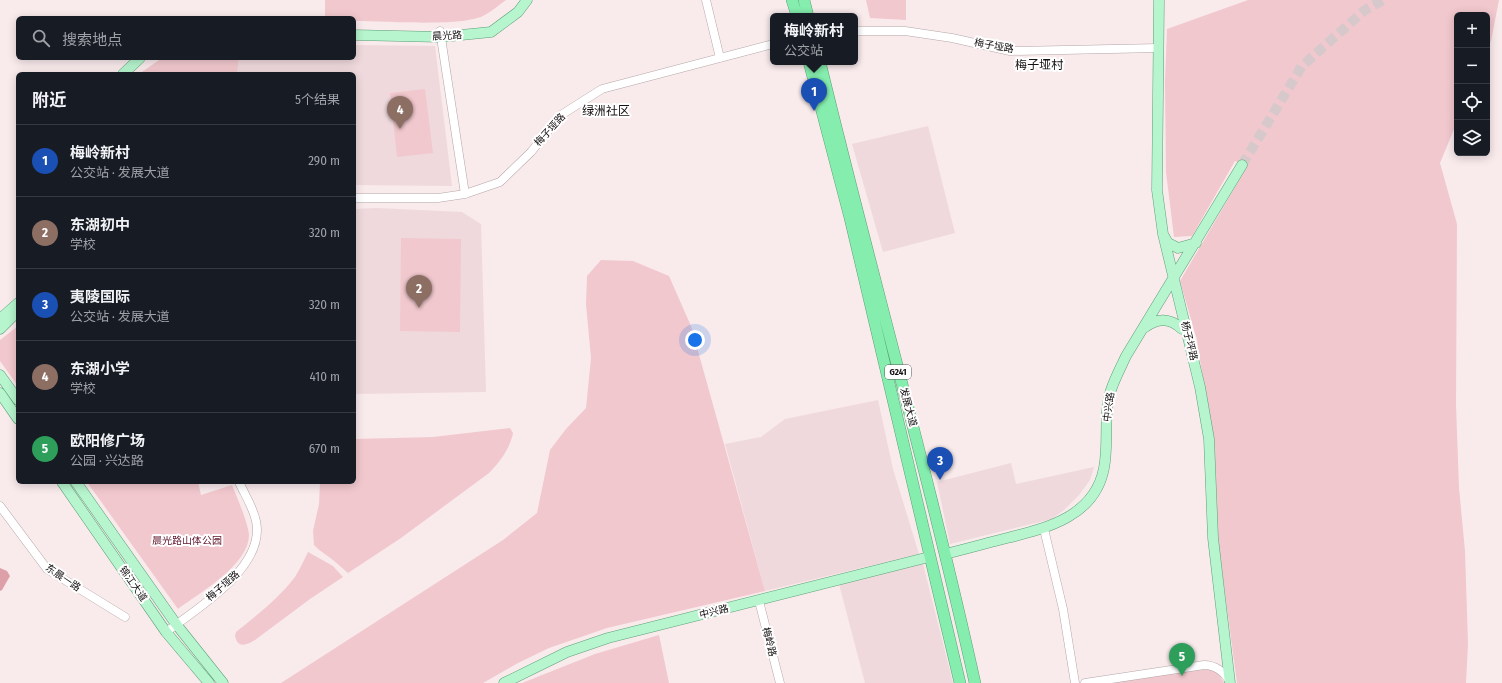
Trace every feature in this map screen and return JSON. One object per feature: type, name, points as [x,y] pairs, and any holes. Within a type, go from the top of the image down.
[{"type":"highway","points":[[792,0],[795,13]]},
{"type":"highway","points":[[804,0],[807,13]]},
{"type":"highway","name":"发展大道","points":[[809,65],[850,218],[960,683]]},
{"type":"highway","name":"发展大道","points":[[821,65],[850,185],[946,554],[975,683]]},
{"type":"main road","name":"晨光路","points":[[356,29],[441,34],[490,27],[513,7],[518,0]]},
{"type":"main road","name":"晨光路","points":[[356,35],[490,32],[518,12],[527,0]]},
{"type":"main road","points":[[1152,0],[1155,48],[1152,193],[1170,282]]},
{"type":"main road","name":"杨子坪路","points":[[1158,0],[1155,48],[1158,190],[1170,282],[1200,387],[1209,439],[1213,538],[1230,683]]},
{"type":"main road","points":[[119,72],[131,60]]},
{"type":"main road","points":[[125,72],[138,60]]},
{"type":"main road","name":"中兴路","points":[[946,554],[1044,529],[1073,516],[1083,507],[1096,490],[1104,467],[1107,414],[1111,390],[1126,356],[1242,165]]},
{"type":"main road","points":[[1163,234],[1168,243],[1178,248],[1196,243]]},
{"type":"main road","points":[[0,319],[16,305]]},
{"type":"main road","points":[[0,329],[16,313]]},
{"type":"main road","points":[[1141,330],[1150,323],[1162,319],[1175,323],[1184,328]]},
{"type":"main road","name":"杨子坪路","points":[[1184,328],[1195,386],[1203,444],[1208,539],[1224,673]]},
{"type":"main road","points":[[0,375],[16,397]]},
{"type":"main road","points":[[0,393],[16,416]]},
{"type":"main road","name":"锦江大道","points":[[63,484],[166,632],[209,683]]},
{"type":"main road","name":"锦江大道","points":[[77,484],[176,624],[223,683]]},
{"type":"main road","name":"中兴路","points":[[504,683],[567,652],[608,638],[929,557]]},
{"type":"street","points":[[706,0],[720,58]]},
{"type":"street","name":"梅子垭路","points":[[858,31],[905,31],[952,38],[1010,51],[1155,48]]},
{"type":"street","points":[[441,34],[465,194]]},
{"type":"street","name":"梅子垭路","points":[[356,198],[438,198],[465,194],[500,182],[531,152],[560,116],[602,89],[770,45]]},
{"type":"street","name":"梅子垭路","points":[[166,632],[238,574],[252,554],[256,539],[256,522],[240,484]]},
{"type":"street","name":"东晨一路","points":[[0,506],[47,569],[125,617]]},
{"type":"street","points":[[1044,529],[1063,609],[1075,683]]},
{"type":"street","name":"梅岭路","points":[[758,601],[780,683]]},
{"type":"street","points":[[1085,683],[1204,665],[1213,666],[1224,673],[1230,683]]},
{"type":"shaded area","points":[[356,45],[435,46],[452,186],[356,185],[356,72],[237,72],[239,60],[356,60]]},
{"type":"shaded area","points":[[928,126],[955,233],[883,252],[852,144]]},
{"type":"shaded area","points":[[377,208],[462,212],[481,224],[486,392],[356,394],[356,209]]},
{"type":"shaded area","points":[[878,400],[893,469],[919,554],[765,591],[725,444],[761,437],[785,419]]},
{"type":"shaded area","points":[[1011,463],[1016,484],[1094,467],[1090,480],[1079,495],[1064,510],[1052,519],[950,544],[937,482]]},
{"type":"shaded area","points":[[923,564],[953,683],[865,683],[839,584]]},
{"type":"shaded area","points":[[0,568],[7,571],[10,576],[0,591]]},
{"type":"green space","points":[[325,0],[506,0],[483,16],[457,21],[421,23],[356,21],[356,16],[325,16]]},
{"type":"green space","points":[[866,0],[906,0],[906,20],[870,18]]},
{"type":"green space","points":[[1248,0],[1499,0],[1490,44],[1490,12],[1454,12],[1454,129],[1440,163],[1457,224],[1456,405],[1459,488],[1465,551],[1468,644],[1466,683],[1237,683],[1218,541],[1212,438],[1197,340],[1180,281],[1247,167],[1235,161],[1192,236],[1174,237],[1166,172],[1165,82],[1167,29]]},
{"type":"green space","points":[[159,60],[239,60],[237,72],[142,72]]},
{"type":"green space","points":[[425,89],[433,153],[397,157],[390,93]]},
{"type":"green space","points":[[401,238],[461,239],[460,332],[400,331]]},
{"type":"green space","points":[[601,260],[633,261],[669,276],[691,326],[765,591],[607,628],[549,648],[518,663],[483,683],[281,683],[503,540],[537,513],[550,450],[566,429],[586,408],[591,358],[586,304],[587,276]]},
{"type":"green space","points":[[16,328],[16,383],[0,361],[0,340]]},
{"type":"green space","points":[[510,428],[513,433],[510,444],[501,459],[489,473],[401,538],[348,573],[314,545],[313,531],[319,504],[320,484],[356,484],[356,439],[433,437]]},
{"type":"green space","name":"晨光路山体公园","points":[[88,484],[198,484],[201,495],[232,485],[247,524],[249,535],[247,546],[241,557],[232,567],[210,586],[178,609]]},
{"type":"green space","points":[[308,552],[333,566],[343,577],[310,599],[255,640],[243,645],[238,643],[235,636],[236,632],[289,585],[297,574]]},
{"type":"green space","points":[[659,635],[669,683],[522,683],[595,654]]},
{"type":"green space","points":[[1205,666],[1217,671],[1224,683],[1103,683]]},
{"type":"tunnel","points":[[1242,165],[1302,66],[1365,10],[1383,0]]},
{"type":"place","name":"梅岭新村","points":[[814,111]]},
{"type":"place","name":"东湖小学","points":[[400,129]]},
{"type":"place","name":"东湖初中","points":[[419,308]]},
{"type":"place","name":"夷陵国际","points":[[940,480]]},
{"type":"place","name":"欧阳修广场","points":[[1182,676]]},
{"type":"district","name":"梅子垭村","points":[[1039,65]]},
{"type":"district","name":"绿洲社区","points":[[606,111]]}]
